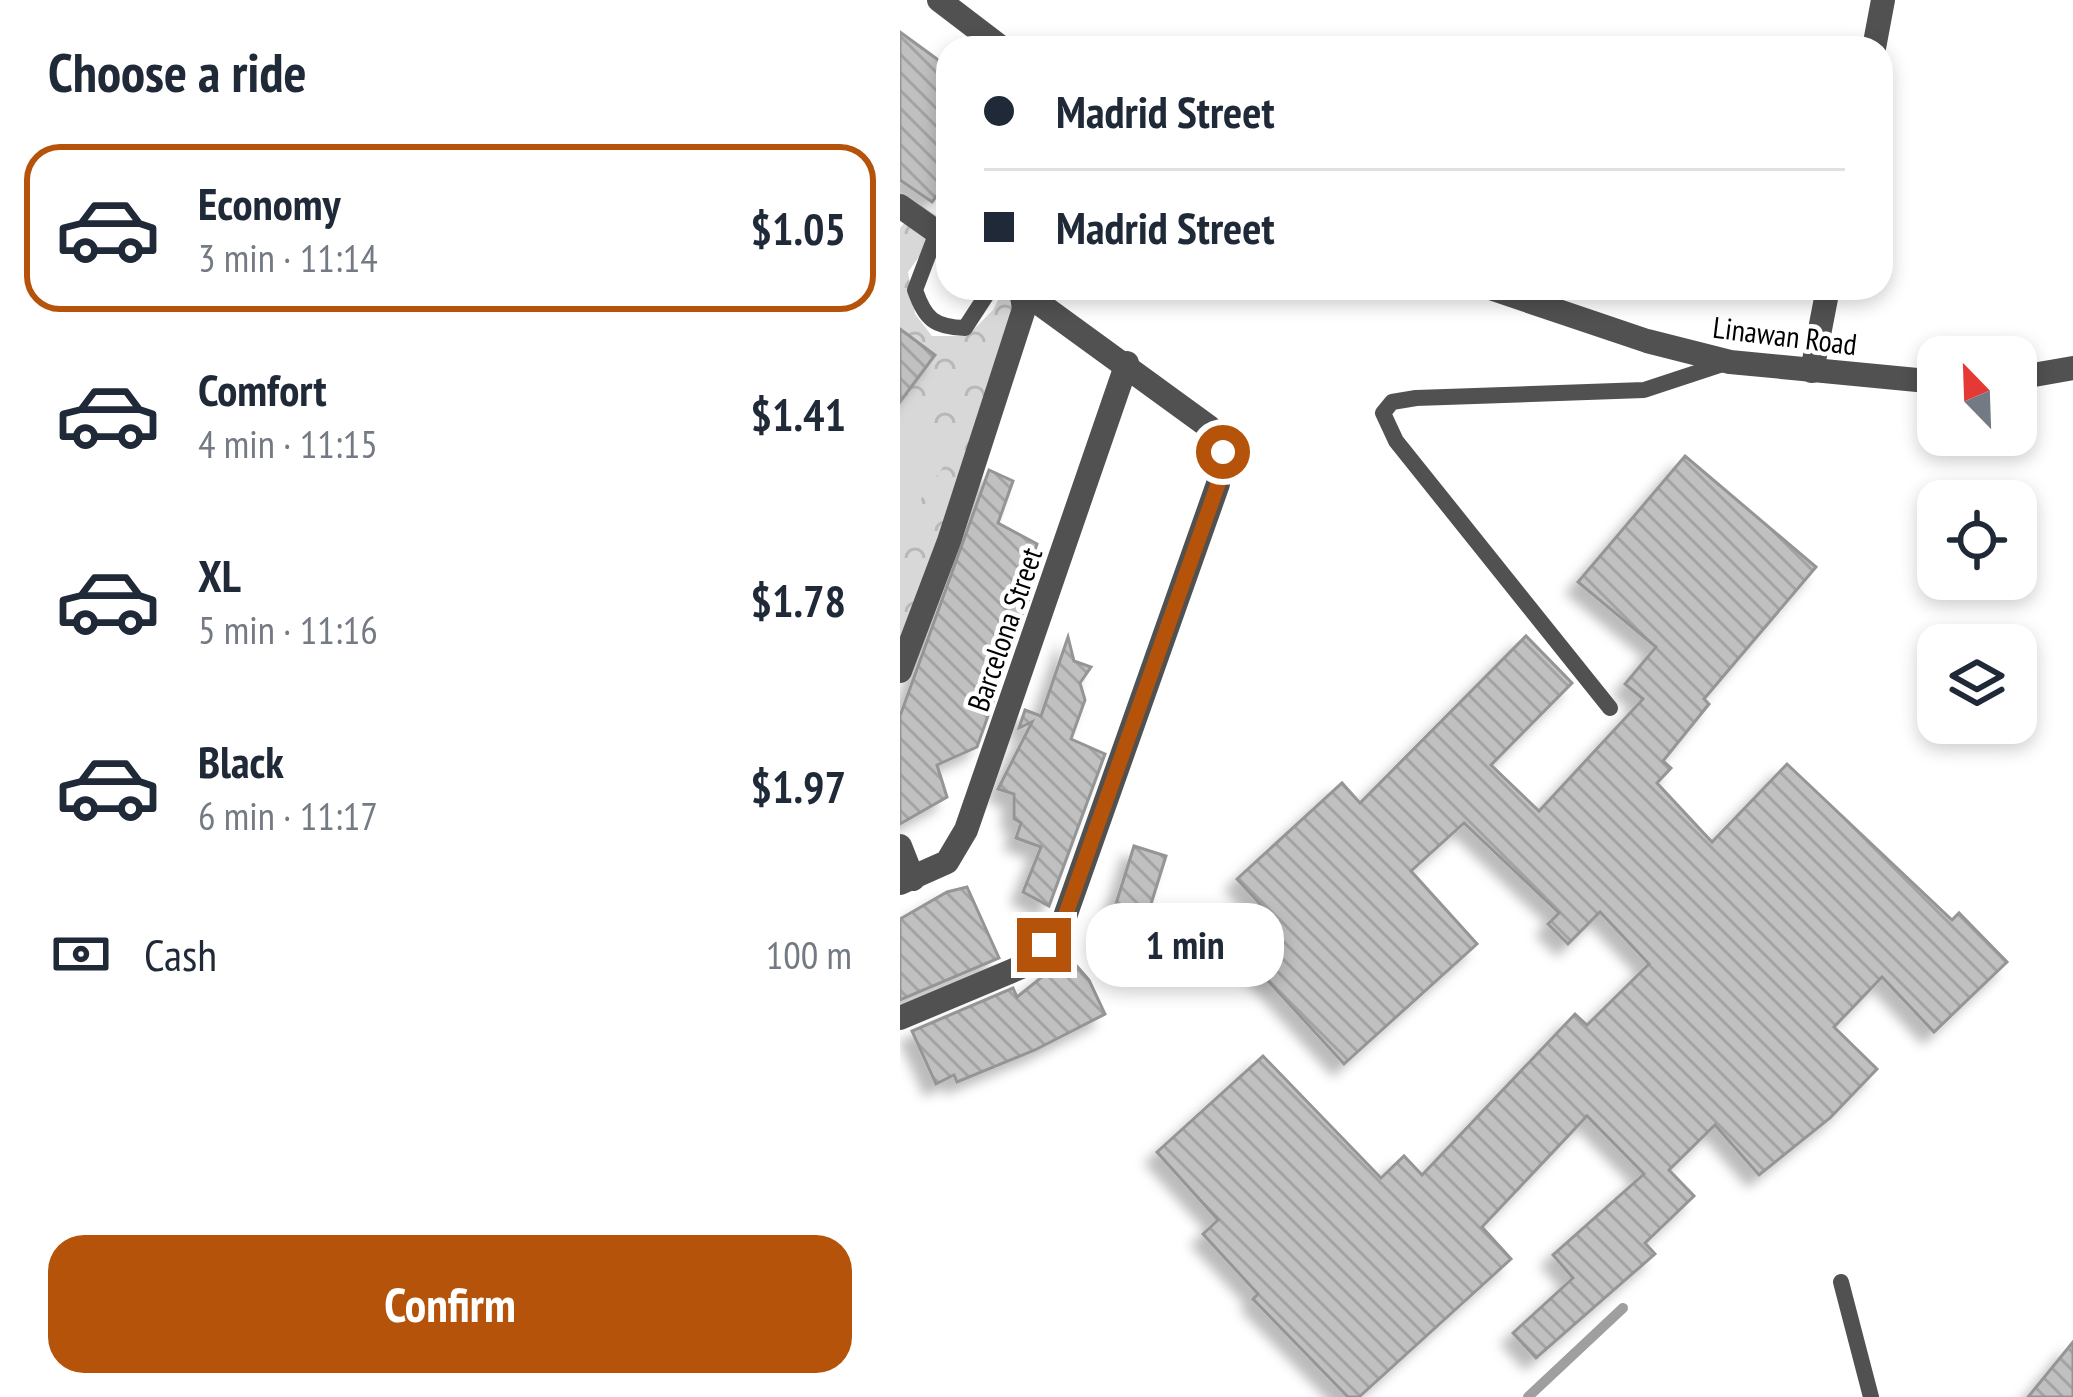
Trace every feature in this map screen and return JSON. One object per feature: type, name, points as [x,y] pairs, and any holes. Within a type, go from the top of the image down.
[{"type":"street","points":[[940,0],[986,36]]},
{"type":"street","points":[[1876,36],[1883,0]]},
{"type":"street","points":[[902,211],[936,232]]},
{"type":"street","points":[[900,671],[949,541],[1024,309],[1022,300]]},
{"type":"street","points":[[900,1018],[1026,964],[1062,925],[1218,484],[1223,452],[1209,427],[1036,300]]},
{"type":"street","name":"Linawan Road","points":[[1526,300],[1647,341],[1730,362],[1917,380]]},
{"type":"street","points":[[1812,371],[1826,300]]},
{"type":"street","name":"Barcelona Street","points":[[906,881],[946,862],[966,830],[1127,363]]},
{"type":"street","points":[[2037,374],[2073,368]]},
{"type":"street","points":[[900,846],[906,881]]},
{"type":"lane","points":[[936,250],[915,290],[924,316],[940,327],[965,328],[983,300]]},
{"type":"lane","points":[[1610,708],[1396,441],[1383,413],[1392,402],[1416,398],[1644,390],[1730,362]]},
{"type":"lane","points":[[1841,1282],[1871,1397]]},
{"type":"green space","points":[[920,205],[936,215],[936,233],[908,272],[915,314],[932,336],[967,336],[998,300],[1021,300],[900,655],[900,228]]},
{"type":"green space","points":[[900,416],[954,451],[906,521],[900,517]]},
{"type":"building","points":[[900,32],[936,58],[936,197],[932,202],[900,180]]},
{"type":"building","points":[[900,329],[935,355],[900,402]]},
{"type":"building","points":[[1685,456],[1816,567],[1704,699],[1709,704],[1663,761],[1671,768],[1657,783],[1712,842],[1787,764],[1952,920],[1959,913],[2007,962],[1934,1032],[1882,977],[1834,1027],[1877,1069],[1830,1118],[1759,1175],[1715,1125],[1669,1170],[1694,1196],[1645,1243],[1655,1254],[1536,1358],[1513,1333],[1573,1278],[1553,1255],[1644,1174],[1587,1116],[1482,1227],[1511,1259],[1359,1397],[1348,1397],[1253,1299],[1258,1294],[1203,1234],[1218,1220],[1157,1152],[1263,1056],[1381,1178],[1404,1156],[1422,1175],[1575,1014],[1587,1025],[1649,964],[1600,912],[1568,944],[1548,924],[1559,913],[1464,823],[1411,871],[1477,944],[1344,1064],[1237,947],[1271,916],[1237,879],[1342,783],[1360,803],[1526,636],[1572,683],[1491,765],[1539,811],[1643,699],[1625,684],[1656,647],[1578,582]]},
{"type":"building","points":[[989,470],[1013,481],[998,523],[1037,544],[1019,597],[1028,601],[985,696],[994,699],[977,747],[937,765],[947,797],[900,824],[900,716]]},
{"type":"building","points":[[1068,637],[1074,661],[1091,667],[1080,683],[1085,700],[1071,739],[1105,754],[1049,906],[1023,892],[1041,847],[1016,838],[1021,823],[1014,819],[1014,794],[998,789],[1032,722],[1019,728],[1025,710],[1041,716]]},
{"type":"building","points":[[1134,846],[1166,856],[1136,952],[1104,942]]},
{"type":"building","points":[[967,887],[999,958],[900,1000],[900,919],[947,892]]},
{"type":"building","points":[[1068,956],[1089,980],[1105,1014],[1035,1050],[957,1082],[954,1075],[936,1084],[912,1031],[1013,988],[1017,997]]},
{"type":"building","points":[[2073,1342],[2073,1397],[2028,1397]]},
{"type":"waterway","points":[[1528,1397],[1623,1308]]},
{"type":"route","points":[[1044,945],[1062,925],[1218,484],[1223,452]]}]
